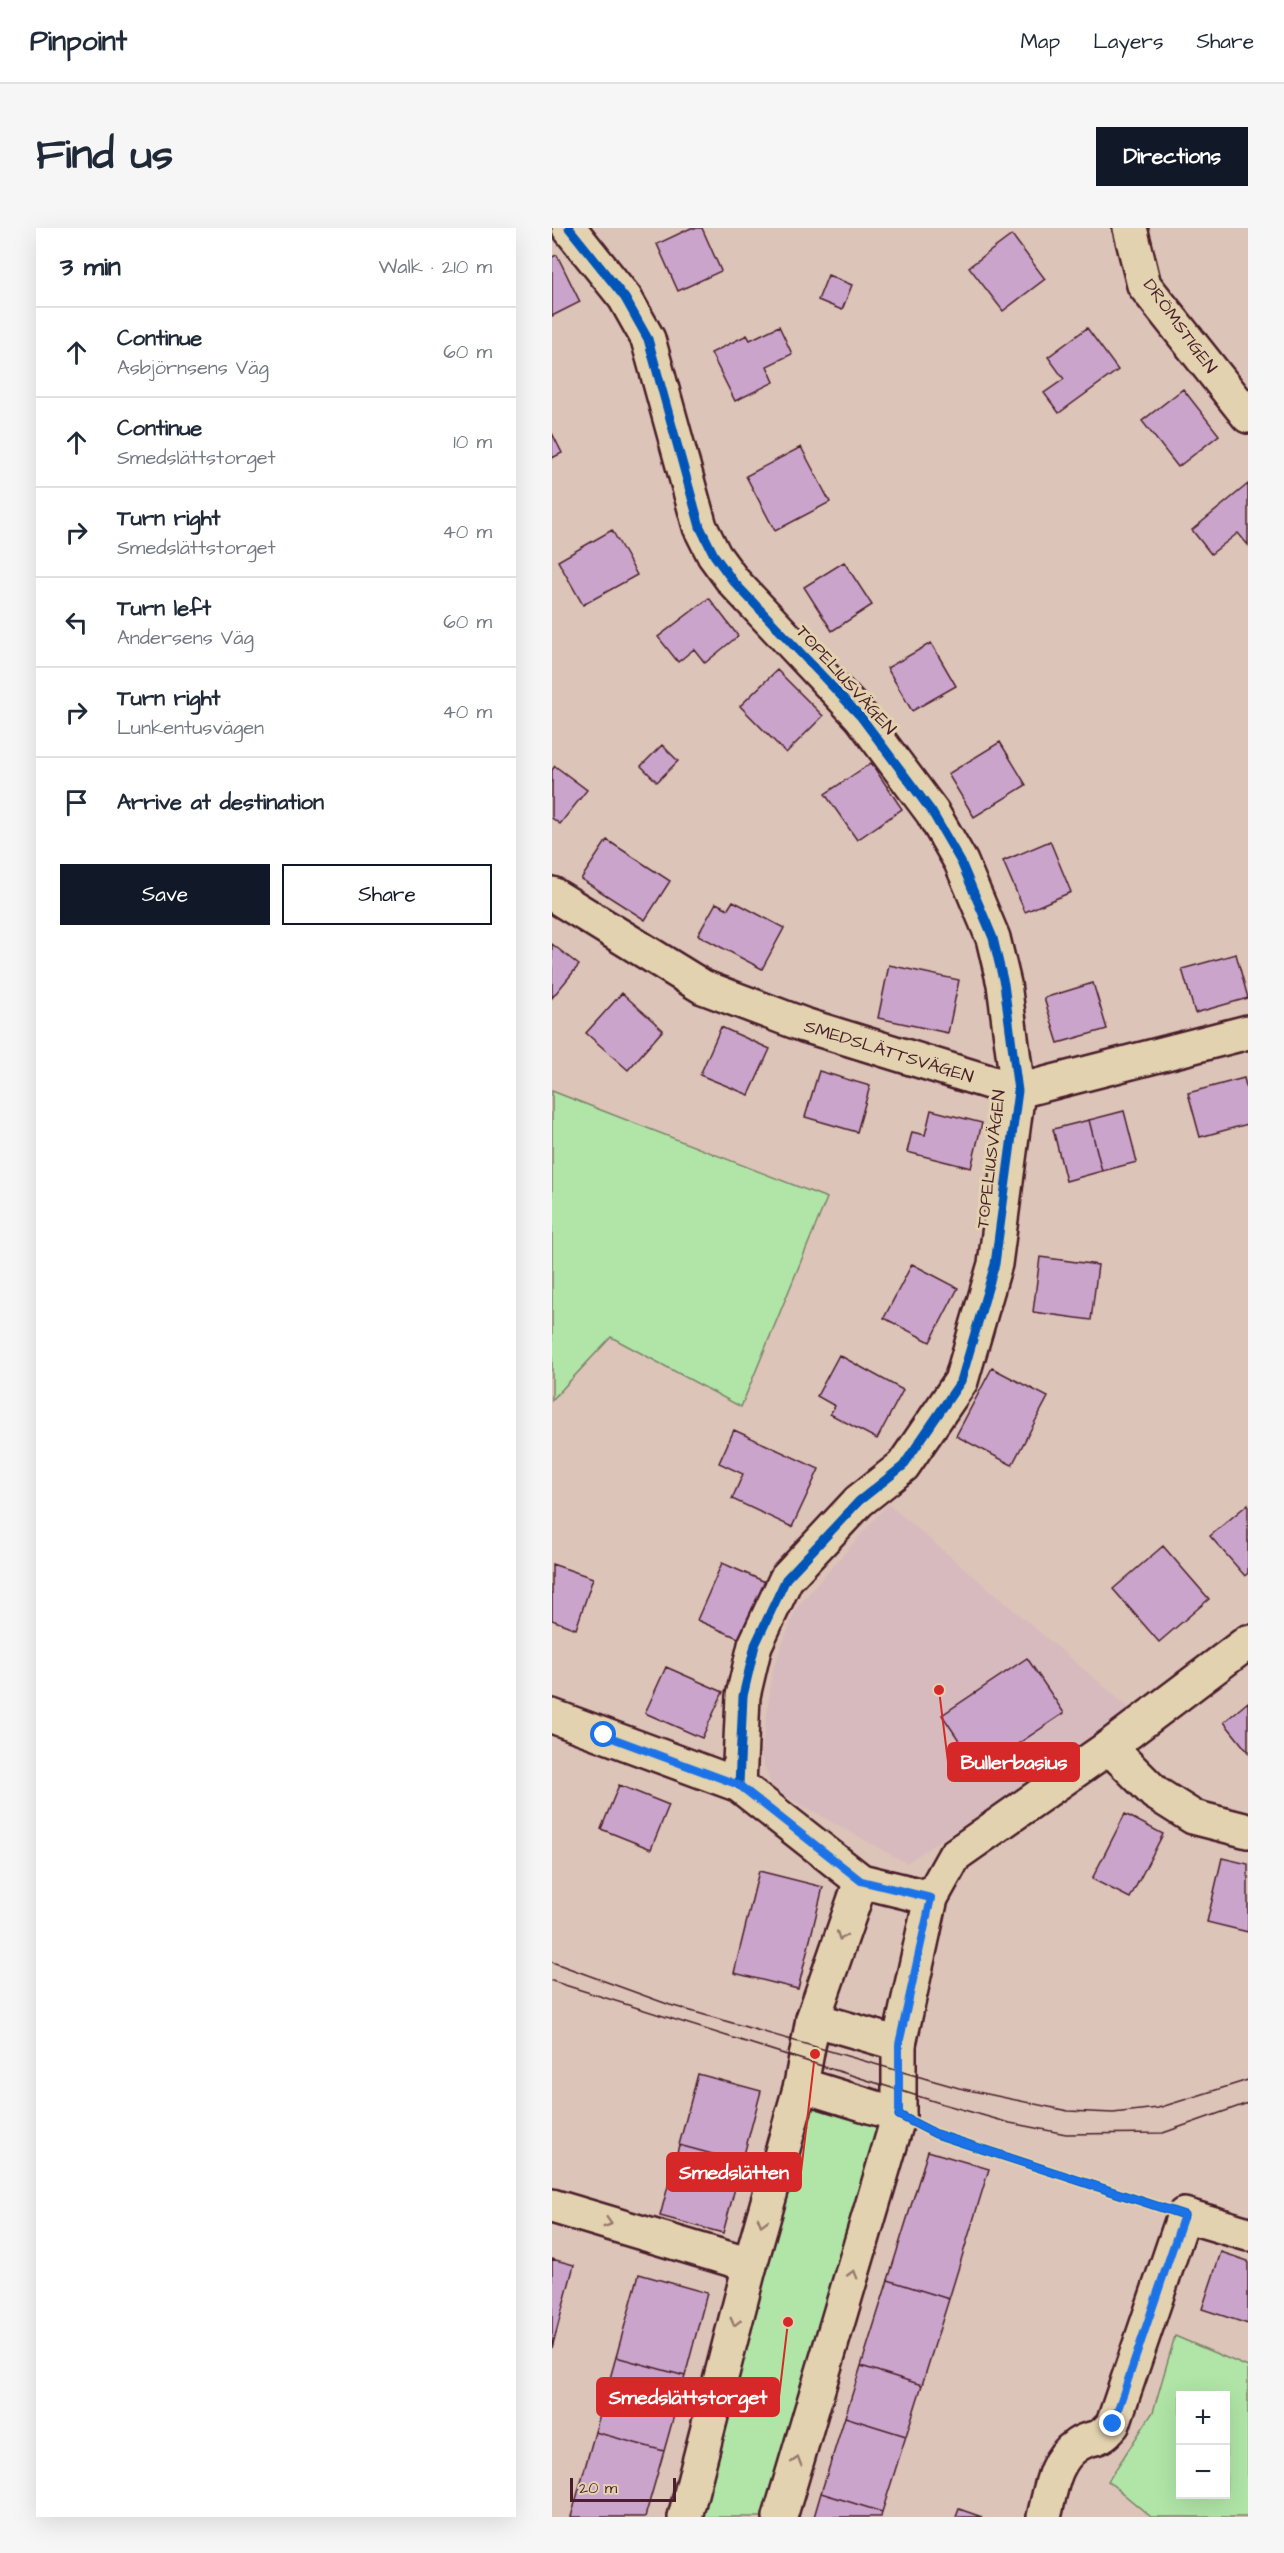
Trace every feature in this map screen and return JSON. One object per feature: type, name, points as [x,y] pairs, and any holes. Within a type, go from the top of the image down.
[{"type":"street","name":"TOPELIUSVÄGEN","points":[[569,228],[626,298],[648,339],[700,527],[714,555],[733,581],[861,717],[932,812],[961,862],[993,938],[1004,984],[1018,1091],[995,1264],[961,1381],[903,1466],[859,1501],[786,1579],[755,1645],[743,1696],[739,1785]]},
{"type":"street","name":"DRÖMSTIGEN","points":[[1130,228],[1144,285],[1248,416]]},
{"type":"street","name":"SMEDSLÄTTSVÄGEN","points":[[552,894],[703,987],[804,1025],[1018,1091]]},
{"type":"street","points":[[1018,1091],[1248,1032]]},
{"type":"street","points":[[780,2517],[899,2115],[899,2044],[931,1898],[955,1855],[1109,1747],[1248,1642]]},
{"type":"street","points":[[552,1716],[739,1785],[861,1881],[931,1898]]},
{"type":"street","points":[[1109,1747],[1155,1793],[1193,1817],[1248,1832]]},
{"type":"street","points":[[685,2517],[750,2265],[801,2085],[813,2019],[861,1881]]},
{"type":"street","points":[[813,2019],[899,2044]]},
{"type":"street","points":[[801,2085],[899,2115]]},
{"type":"street","points":[[552,2206],[750,2265]]},
{"type":"street","points":[[1044,2517],[1058,2464],[1078,2444],[1102,2438],[1113,2424],[1184,2215],[1248,2234]]},
{"type":"shaded area","points":[[888,1504],[1134,1712],[906,1863],[773,1789],[761,1757],[773,1668],[797,1607]]},
{"type":"green space","points":[[552,1091],[827,1198],[741,1407],[611,1337],[552,1400]]},
{"type":"green space","points":[[810,2104],[885,2126],[765,2517],[699,2517]]},
{"type":"green space","points":[[1175,2336],[1248,2367],[1248,2517],[1151,2517],[1108,2481],[1153,2412]]},
{"type":"building","points":[[691,228],[702,228],[721,271],[678,291],[657,244]]},
{"type":"building","points":[[1012,235],[1045,279],[1003,311],[969,267]]},
{"type":"building","points":[[557,255],[580,302],[552,316],[552,257]]},
{"type":"building","points":[[828,275],[852,285],[842,310],[818,300]]},
{"type":"building","points":[[779,326],[792,354],[767,366],[774,382],[735,401],[711,353],[747,335],[750,340]]},
{"type":"building","points":[[1087,328],[1118,370],[1059,413],[1044,393],[1064,379],[1048,357]]},
{"type":"building","points":[[1183,389],[1219,435],[1178,467],[1142,421]]},
{"type":"building","points":[[552,433],[562,453],[552,458]]},
{"type":"building","points":[[801,447],[830,502],[775,531],[746,476]]},
{"type":"building","points":[[1248,484],[1248,545],[1238,533],[1211,554],[1192,530]]},
{"type":"building","points":[[612,530],[637,575],[583,605],[558,561]]},
{"type":"building","points":[[844,562],[872,605],[832,631],[804,587]]},
{"type":"building","points":[[709,598],[738,636],[705,663],[694,649],[678,662],[658,637]]},
{"type":"building","points":[[931,643],[956,686],[912,711],[887,668]]},
{"type":"building","points":[[777,670],[823,716],[786,753],[740,706]]},
{"type":"building","points":[[1000,742],[1026,785],[974,817],[948,774]]},
{"type":"building","points":[[662,745],[678,761],[657,782],[641,766]]},
{"type":"building","points":[[871,763],[902,809],[857,840],[825,794]]},
{"type":"building","points":[[555,766],[587,790],[560,824],[552,818],[552,770]]},
{"type":"building","points":[[607,840],[670,881],[645,920],[581,879]]},
{"type":"building","points":[[1050,841],[1071,892],[1025,912],[1003,861]]},
{"type":"building","points":[[733,901],[784,928],[762,969],[698,935],[716,903],[728,909]]},
{"type":"building","points":[[552,944],[579,965],[552,998]]},
{"type":"building","points":[[1236,954],[1248,998],[1195,1013],[1182,969]]},
{"type":"building","points":[[889,965],[959,980],[948,1033],[878,1018]]},
{"type":"building","points":[[1093,983],[1107,1029],[1058,1043],[1044,998]]},
{"type":"building","points":[[622,993],[663,1030],[628,1070],[586,1033]]},
{"type":"building","points":[[721,1027],[770,1049],[749,1095],[700,1075]]},
{"type":"building","points":[[819,1071],[870,1086],[857,1132],[805,1117]]},
{"type":"building","points":[[1244,1078],[1248,1094],[1248,1124],[1200,1137],[1188,1093]]},
{"type":"building","points":[[931,1110],[982,1123],[971,1168],[907,1152],[912,1132],[925,1135]]},
{"type":"building","points":[[1124,1111],[1137,1162],[1102,1171],[1089,1120]]},
{"type":"building","points":[[1089,1120],[1102,1171],[1066,1181],[1053,1129]]},
{"type":"building","points":[[1040,1257],[1098,1265],[1091,1320],[1033,1312]]},
{"type":"building","points":[[912,1264],[958,1288],[930,1342],[884,1318]]},
{"type":"building","points":[[839,1355],[903,1390],[877,1439],[830,1414],[835,1406],[817,1396]]},
{"type":"building","points":[[992,1368],[1048,1397],[1012,1465],[956,1436]]},
{"type":"building","points":[[734,1430],[819,1469],[792,1527],[732,1499],[743,1474],[719,1463]]},
{"type":"building","points":[[1248,1504],[1248,1573],[1245,1576],[1210,1536]]},
{"type":"building","points":[[1163,1546],[1209,1599],[1159,1642],[1113,1589]]},
{"type":"building","points":[[722,1563],[770,1584],[745,1641],[697,1620]]},
{"type":"building","points":[[552,1564],[593,1578],[576,1629],[552,1620]]},
{"type":"building","points":[[1027,1658],[1064,1713],[979,1770],[942,1715]]},
{"type":"building","points":[[666,1667],[723,1692],[702,1738],[645,1713]]},
{"type":"building","points":[[1248,1702],[1248,1752],[1224,1722]]},
{"type":"building","points":[[619,1785],[669,1805],[651,1849],[601,1829]]},
{"type":"building","points":[[1125,1814],[1163,1834],[1130,1898],[1092,1879]]},
{"type":"building","points":[[1222,1858],[1248,1864],[1248,1932],[1207,1922]]},
{"type":"building","points":[[759,1871],[823,1887],[798,1989],[734,1973]]},
{"type":"building","points":[[698,2074],[761,2091],[742,2162],[679,2145]]},
{"type":"building","points":[[679,2145],[742,2162],[723,2233],[660,2216]]},
{"type":"building","points":[[928,2151],[989,2169],[949,2299],[888,2280]]},
{"type":"building","points":[[1221,2252],[1248,2261],[1248,2324],[1202,2309]]},
{"type":"building","points":[[552,2259],[574,2265],[552,2348]]},
{"type":"building","points":[[639,2274],[707,2293],[685,2376],[616,2357]]},
{"type":"building","points":[[888,2280],[949,2299],[922,2385],[861,2366]]},
{"type":"building","points":[[616,2357],[685,2376],[664,2451],[595,2432]]},
{"type":"building","points":[[861,2366],[922,2385],[906,2436],[845,2417]]},
{"type":"building","points":[[845,2417],[906,2436],[882,2512],[821,2493]]},
{"type":"building","points":[[595,2432],[664,2451],[645,2517],[571,2517]]},
{"type":"building","points":[[821,2493],[882,2512],[881,2517],[814,2517]]},
{"type":"building","points":[[959,2509],[982,2517],[956,2517]]},
{"type":"tram line","points":[[552,1962],[670,2005],[959,2088],[1068,2111],[1113,2113],[1158,2108],[1248,2080]]},
{"type":"tram line","points":[[552,1981],[943,2104],[1010,2123],[1066,2134],[1163,2133],[1248,2103]]},
{"type":"cycle path","points":[[569,228],[625,298],[648,339],[700,527],[714,555],[733,581],[861,717],[932,812],[961,862],[993,938],[1004,984],[1018,1091],[995,1264],[961,1381],[903,1466],[859,1501],[786,1579],[755,1645],[743,1696],[739,1785]]},
{"type":"cycle path","points":[[899,2115],[936,2134],[1184,2215]]},
{"type":"place","name":"Bullerbasius","points":[[939,1690]]},
{"type":"place","name":"Smedslätten","points":[[815,2054]]},
{"type":"place","name":"Smedslättstorget","points":[[788,2322]]},
{"type":"route","points":[[604,1735],[739,1785],[784,1818],[861,1881],[931,1898],[899,2044],[899,2115],[936,2134],[1184,2215],[1113,2424]]}]
